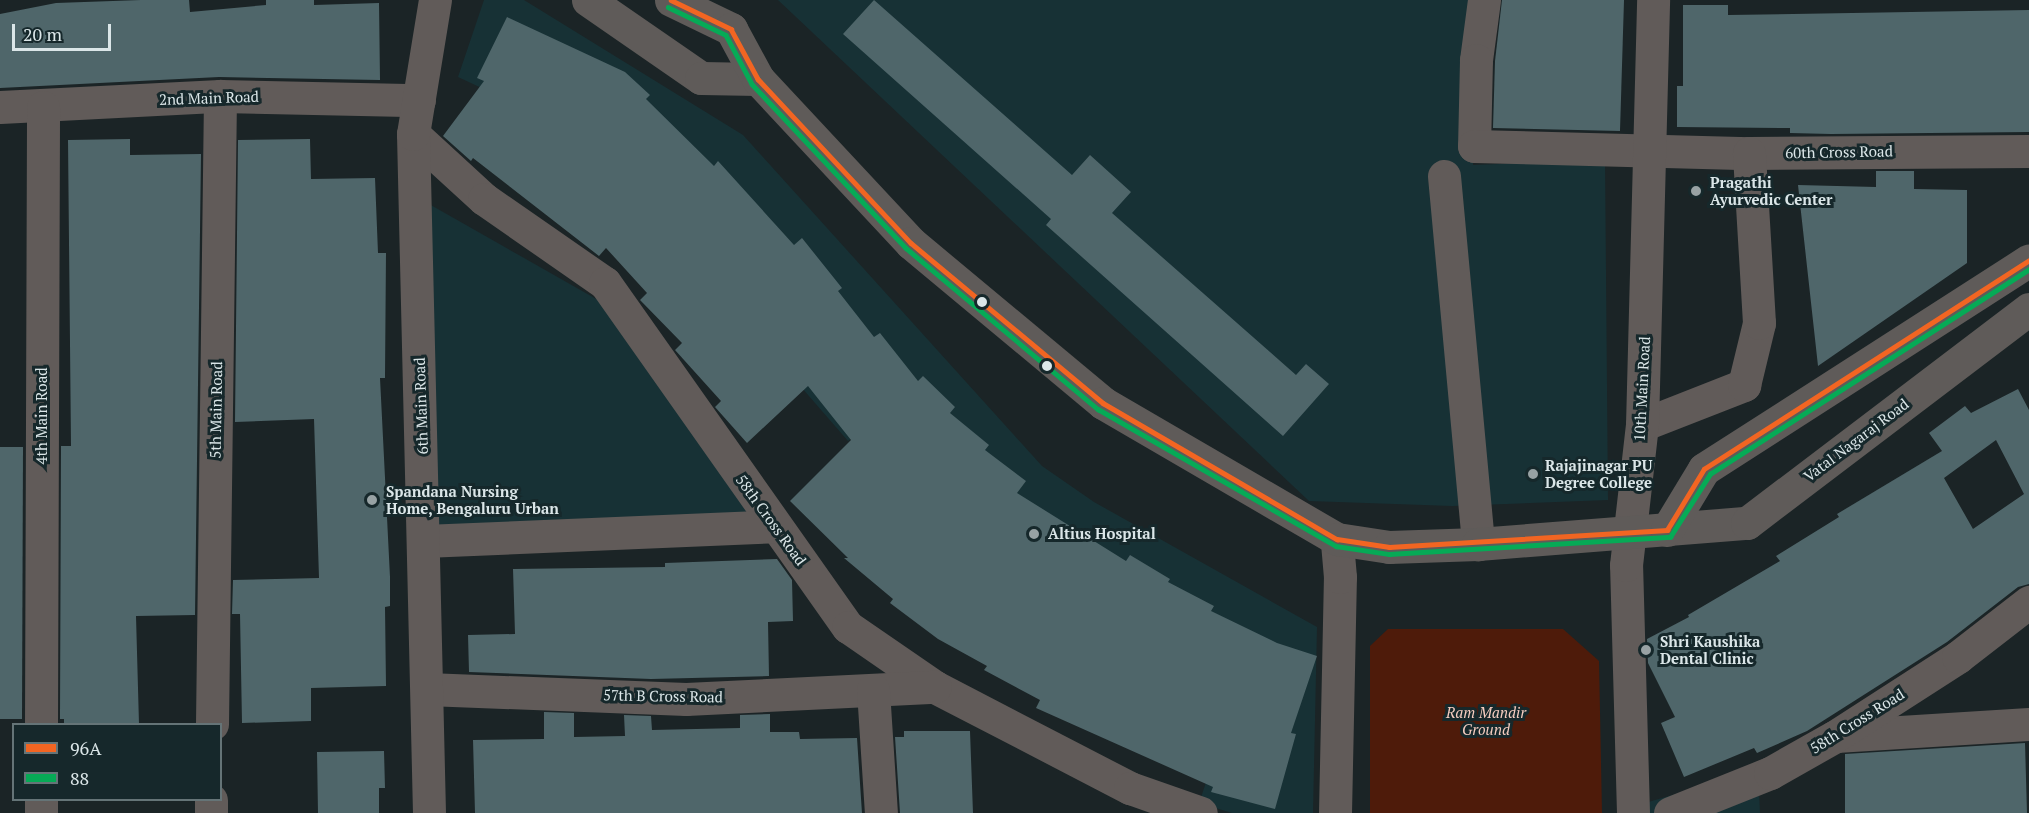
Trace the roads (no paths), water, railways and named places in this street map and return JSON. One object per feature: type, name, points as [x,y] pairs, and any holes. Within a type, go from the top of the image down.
[{"type":"main road","points":[[588,0],[702,78],[758,80]]},
{"type":"main road","name":"Vatal Nagaraj Road","points":[[671,0],[731,29],[758,80],[911,243],[1103,403],[1337,539],[1389,547],[1478,544],[1627,535],[1747,523],[2029,309]]},
{"type":"main road","points":[[1667,530],[1704,469],[2029,260]]},
{"type":"street","name":"6th Main Road","points":[[429,813],[413,134],[435,0]]},
{"type":"street","name":"60th Cross Road","points":[[1484,0],[1476,60],[1474,146],[1749,153],[2029,151]]},
{"type":"street","name":"10th Main Road","points":[[1633,813],[1627,535],[1642,425],[1653,0]]},
{"type":"street","name":"2nd Main Road","points":[[0,106],[43,107],[220,96],[419,99]]},
{"type":"street","name":"5th Main Road","points":[[212,723],[220,96]]},
{"type":"street","name":"4th Main Road","points":[[41,723],[43,107]]},
{"type":"street","name":"58th Cross Road","points":[[413,134],[484,199],[605,283],[848,627],[935,687],[1130,788],[1201,813]]},
{"type":"street","points":[[1642,425],[1744,385],[1759,323],[1749,153]]},
{"type":"street","points":[[1443,176],[1478,544]]},
{"type":"street","points":[[424,541],[776,526]]},
{"type":"street","points":[[1335,813],[1340,577],[1337,539]]},
{"type":"street","name":"58th Cross Road","points":[[1670,813],[1770,773],[1834,736],[1958,657],[2029,602]]},
{"type":"street","name":"57th B Cross Road","points":[[427,689],[686,699],[935,687]]},
{"type":"street","points":[[873,690],[881,813]]},
{"type":"street","points":[[1834,736],[2029,724]]},
{"type":"place","name":"Pragathi Ayurvedic Center","points":[[1696,191]]},
{"type":"place","name":"Rajajinagar PU Degree College","points":[[1533,474]]},
{"type":"place","name":"Spandana Nursing Home, Bengaluru Urban","points":[[372,500]]},
{"type":"place","name":"Altius Hospital","points":[[1034,534]]},
{"type":"place","name":"Shri Kaushika Dental Clinic","points":[[1646,650]]},
{"type":"park label","name":"Ram Mandir Ground","points":[[1486,720]]}]
